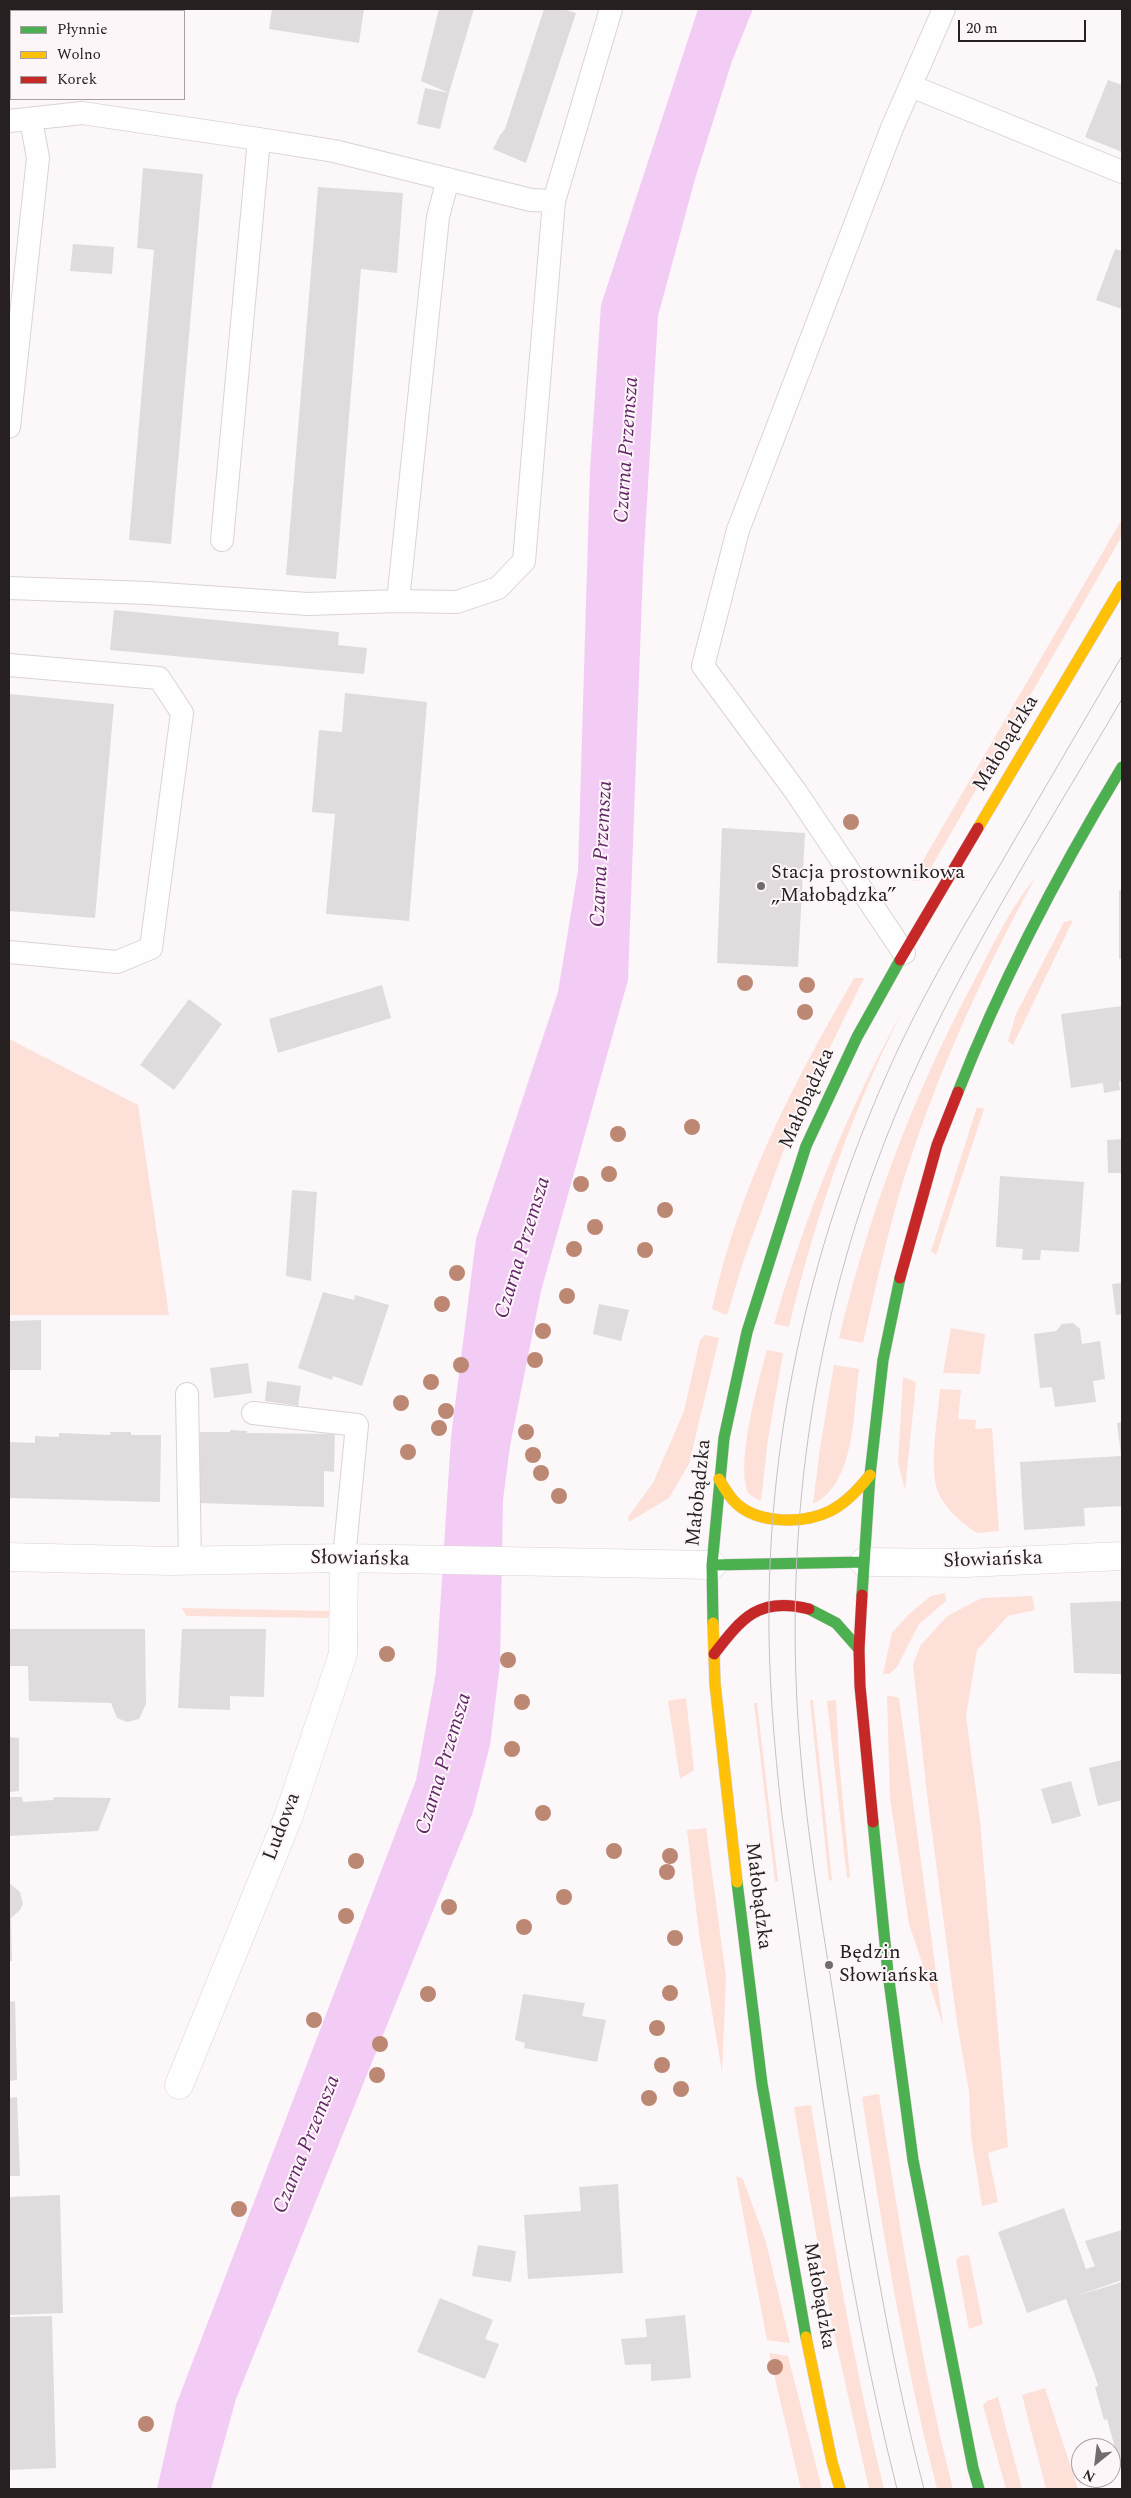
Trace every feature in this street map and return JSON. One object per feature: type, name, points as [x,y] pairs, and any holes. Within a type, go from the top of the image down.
[{"type":"street","name":"Małobądzka","points":[[840,2489],[832,2462],[809,2355],[762,2084],[726,1794],[714,1654],[712,1565],[724,1438],[747,1332],[806,1146],[857,1037],[904,953],[1122,586]]},
{"type":"street","points":[[979,2489],[971,2460],[913,2160],[888,1973],[860,1686],[859,1648],[870,1475],[883,1360],[902,1270],[937,1145],[966,1072],[1008,978],[1093,815],[1122,767]]},
{"type":"street","points":[[719,1479],[728,1494],[740,1507],[773,1518],[792,1519],[812,1518],[830,1513],[855,1493],[870,1475]]},
{"type":"street","name":"Słowiańska","points":[[864,1562],[966,1563],[1122,1556]]},
{"type":"street","name":"Słowiańska","points":[[9,1557],[190,1561],[344,1558],[577,1564],[712,1565]]},
{"type":"street","name":"Ludowa","points":[[179,2085],[288,1818],[343,1654],[344,1558]]},
{"type":"street","points":[[712,1565],[864,1562]]},
{"type":"street","points":[[714,1654],[737,1625],[752,1611],[781,1606],[815,1611],[835,1621],[859,1648]]},
{"type":"lane","points":[[9,588],[148,593],[308,604],[398,601],[457,602],[498,588],[524,561],[554,201],[611,9]]},
{"type":"lane","points":[[904,953],[796,792],[703,666],[738,530],[892,128],[944,9]]},
{"type":"lane","points":[[911,86],[1122,172]]},
{"type":"lane","points":[[9,428],[38,158],[20,120],[82,113],[259,139],[334,152],[531,200],[554,201]]},
{"type":"lane","points":[[222,540],[259,139]]},
{"type":"lane","points":[[398,601],[438,217],[448,179]]},
{"type":"lane","points":[[9,665],[159,678],[182,714],[151,948],[118,962],[9,952]]},
{"type":"lane","points":[[187,1394],[190,1561]]},
{"type":"lane","points":[[253,1413],[357,1426],[344,1558]]},
{"type":"shaded area","points":[[1122,519],[1122,536],[924,880],[911,881]]},
{"type":"shaded area","points":[[1035,878],[976,993],[926,1113],[894,1213],[863,1343],[839,1338],[879,1199],[913,1110],[953,1022],[995,940]]},
{"type":"shaded area","points":[[1073,920],[1013,1045],[1008,1041],[1016,1014],[1064,922]]},
{"type":"shaded area","points":[[854,978],[864,978],[795,1119],[744,1259],[727,1315],[712,1309],[723,1264],[752,1179],[809,1058]]},
{"type":"shaded area","points":[[903,1010],[851,1126],[823,1205],[789,1327],[774,1324],[800,1242],[829,1163],[863,1087]]},
{"type":"shaded area","points":[[9,1039],[138,1105],[169,1315],[9,1315]]},
{"type":"shaded area","points":[[977,1107],[984,1109],[936,1255],[931,1251]]},
{"type":"shaded area","points":[[951,1328],[985,1334],[980,1374],[943,1373]]},
{"type":"shaded area","points":[[705,1335],[719,1338],[689,1464],[669,1498],[629,1522],[628,1517],[653,1483],[684,1411],[700,1340]]},
{"type":"shaded area","points":[[767,1350],[783,1353],[768,1439],[761,1501],[750,1495],[744,1467],[749,1425]]},
{"type":"shaded area","points":[[834,1365],[859,1369],[850,1444],[845,1463],[837,1480],[827,1494],[813,1504],[820,1448]]},
{"type":"shaded area","points":[[903,1377],[916,1382],[905,1490],[898,1463]]},
{"type":"shaded area","points":[[940,1389],[961,1390],[958,1419],[976,1420],[975,1429],[992,1428],[999,1531],[977,1533],[955,1516],[939,1494],[934,1472],[934,1458]]},
{"type":"shaded area","points":[[945,1593],[946,1601],[919,1624],[897,1667],[889,1674],[883,1674],[892,1633],[909,1614],[931,1596]]},
{"type":"shaded area","points":[[1032,1596],[1035,1610],[1008,1616],[977,1650],[966,1716],[980,1821],[1008,2147],[988,2153],[998,2202],[982,2206],[971,2136],[969,2091],[957,2023],[927,1794],[913,1665],[920,1646],[947,1616],[982,1598]]},
{"type":"shaded area","points":[[182,1608],[330,1611],[328,1618],[186,1616]]},
{"type":"shaded area","points":[[887,1695],[899,1698],[943,2025],[909,1924],[890,1798]]},
{"type":"shaded area","points":[[686,1698],[694,1770],[680,1779],[668,1701]]},
{"type":"shaded area","points":[[810,1700],[813,1700],[832,1880],[829,1881]]},
{"type":"shaded area","points":[[836,1700],[839,1760],[850,1877],[847,1878],[827,1701]]},
{"type":"shaded area","points":[[754,1703],[757,1703],[778,1881],[775,1882]]},
{"type":"shaded area","points":[[706,1828],[726,1977],[722,2072],[699,1934],[687,1830]]},
{"type":"shaded area","points":[[879,2094],[903,2243],[930,2391],[953,2489],[937,2489],[914,2392],[895,2294],[862,2097]]},
{"type":"shaded area","points":[[811,2105],[853,2346],[884,2489],[869,2489],[831,2320],[794,2107]]},
{"type":"shaded area","points":[[736,2176],[743,2179],[766,2242],[790,2343],[767,2340]]},
{"type":"shaded area","points":[[969,2255],[983,2324],[969,2329],[956,2260],[960,2256]]},
{"type":"shaded area","points":[[769,2353],[788,2356],[822,2489],[801,2489]]},
{"type":"shaded area","points":[[1045,2388],[1071,2468],[1071,2488],[1078,2489],[1046,2489],[1022,2395]]},
{"type":"shaded area","points":[[998,2397],[1022,2489],[1006,2489],[983,2405],[987,2401]]},
{"type":"water","name":"Czarna Przemsza","points":[[698,9],[753,9],[732,61],[695,179],[658,316],[643,569],[628,980],[541,1291],[510,1446],[503,1500],[500,1664],[490,1745],[473,1812],[236,2399],[211,2489],[157,2489],[176,2405],[416,1780],[436,1672],[451,1437],[476,1239],[558,992],[578,870],[590,470],[601,305]]},
{"type":"building","points":[[9,9],[84,9],[10,10],[9,72]]},
{"type":"building","points":[[272,9],[364,9],[359,43],[269,29]]},
{"type":"building","points":[[439,9],[474,9],[449,93],[421,81]]},
{"type":"building","points":[[544,9],[564,9],[576,13],[526,163],[493,149],[505,129]]},
{"type":"building","points":[[1108,80],[1122,85],[1122,152],[1085,137]]},
{"type":"building","points":[[425,88],[449,93],[440,129],[417,124]]},
{"type":"building","points":[[143,168],[203,174],[171,544],[129,540],[154,250],[137,248]]},
{"type":"building","points":[[318,187],[403,193],[397,273],[361,269],[336,579],[286,575]]},
{"type":"building","points":[[73,244],[114,247],[112,274],[70,271]]},
{"type":"building","points":[[1115,249],[1122,251],[1122,309],[1096,300]]},
{"type":"building","points":[[114,610],[339,632],[338,645],[367,648],[364,674],[110,650]]},
{"type":"building","points":[[345,693],[427,702],[409,921],[326,914],[335,814],[312,812],[319,730],[342,732]]},
{"type":"building","points":[[9,694],[114,704],[95,918],[9,911]]},
{"type":"building","name":"Stacja prostownikowa „Małobądzka”","points":[[722,828],[805,833],[798,967],[717,963]]},
{"type":"building","points":[[1119,890],[1122,890],[1122,959],[1119,959]]},
{"type":"building","points":[[382,985],[391,1018],[278,1053],[269,1019]]},
{"type":"building","points":[[189,999],[222,1024],[174,1090],[140,1065]]},
{"type":"building","points":[[1122,1006],[1122,1081],[1119,1081],[1120,1090],[1104,1093],[1103,1083],[1071,1088],[1061,1014]]},
{"type":"building","points":[[1122,1139],[1122,1173],[1108,1173],[1107,1140]]},
{"type":"building","points":[[1000,1176],[1084,1182],[1079,1252],[1041,1250],[1040,1260],[1022,1260],[1023,1249],[996,1247]]},
{"type":"building","points":[[292,1190],[317,1192],[311,1281],[286,1276]]},
{"type":"building","points":[[1122,1283],[1122,1314],[1116,1315],[1112,1284]]},
{"type":"building","points":[[323,1292],[354,1300],[355,1295],[389,1305],[362,1386],[333,1376],[332,1380],[298,1368]]},
{"type":"building","points":[[599,1304],[629,1310],[621,1341],[593,1334]]},
{"type":"building","points":[[41,1320],[41,1370],[9,1370],[9,1321]]},
{"type":"building","points":[[1073,1323],[1080,1329],[1082,1344],[1100,1341],[1105,1379],[1093,1381],[1096,1402],[1055,1407],[1052,1387],[1040,1388],[1034,1334],[1056,1331],[1062,1324]]},
{"type":"building","points":[[248,1363],[252,1393],[214,1398],[210,1368]]},
{"type":"building","points":[[267,1381],[301,1386],[298,1406],[265,1401]]},
{"type":"building","points":[[1122,1422],[1122,1506],[1084,1508],[1085,1526],[1024,1530],[1020,1462],[1121,1456],[1117,1423]]},
{"type":"building","points":[[230,1430],[247,1431],[247,1433],[335,1434],[334,1472],[324,1471],[324,1507],[198,1503],[200,1432],[230,1432]]},
{"type":"building","points":[[110,1432],[131,1432],[131,1435],[161,1435],[160,1502],[9,1498],[9,1442],[35,1443],[35,1436],[59,1437],[59,1433],[111,1435]]},
{"type":"building","points":[[1122,1601],[1122,1674],[1074,1673],[1070,1603]]},
{"type":"building","points":[[9,1629],[145,1629],[146,1704],[139,1719],[127,1722],[117,1718],[111,1703],[29,1701],[28,1666],[9,1666]]},
{"type":"building","points":[[182,1629],[266,1629],[264,1697],[230,1696],[230,1710],[178,1708]]},
{"type":"building","points":[[9,1737],[19,1738],[19,1791],[9,1792]]},
{"type":"building","points":[[1122,1760],[1122,1800],[1098,1806],[1089,1768]]},
{"type":"building","points":[[1071,1781],[1081,1816],[1052,1824],[1041,1789]]},
{"type":"building","points":[[9,1797],[22,1797],[23,1802],[53,1800],[54,1797],[111,1798],[98,1831],[9,1836]]},
{"type":"building","points":[[9,1883],[20,1892],[23,1904],[20,1910],[11,1918],[12,1961],[9,1961]]},
{"type":"building","points":[[523,1994],[585,2003],[582,2016],[606,2020],[597,2062],[524,2048],[525,2043],[515,2040]]},
{"type":"building","points":[[15,2001],[17,2080],[9,2081],[9,2002]]},
{"type":"building","points":[[17,2097],[20,2176],[9,2176],[9,2098]]},
{"type":"building","points":[[618,2184],[623,2273],[528,2279],[524,2215],[581,2211],[579,2187]]},
{"type":"building","points":[[60,2195],[63,2313],[9,2315],[9,2197]]},
{"type":"building","points":[[1064,2208],[1086,2269],[1095,2266],[1085,2241],[1122,2230],[1122,2280],[1076,2296],[1122,2282],[1122,2473],[1121,2438],[1112,2438],[1107,2419],[1104,2420],[1095,2387],[1098,2386],[1095,2376],[1066,2299],[1027,2313],[998,2232]]},
{"type":"building","points":[[478,2245],[516,2251],[511,2282],[472,2276]]},
{"type":"building","points":[[440,2298],[493,2320],[485,2339],[499,2344],[485,2379],[417,2352]]},
{"type":"building","points":[[685,2315],[691,2378],[651,2381],[651,2364],[625,2365],[621,2339],[647,2337],[645,2319]]},
{"type":"building","points":[[52,2316],[56,2468],[9,2470],[9,2317]]},
{"type":"tram line","points":[[897,2489],[877,2406],[845,2238],[818,2069],[782,1815],[776,1762],[769,1657],[772,1531],[779,1458],[790,1386],[805,1314],[824,1243],[847,1174],[873,1106],[903,1039],[937,973],[1122,656]]},
{"type":"tram line","points":[[924,2489],[898,2379],[877,2268],[858,2157],[803,1784],[796,1674],[795,1601],[806,1456],[817,1384],[832,1313],[850,1243],[873,1173],[897,1110],[954,989],[986,930],[1122,699]]},
{"type":"traffic: fast","points":[[958,1092],[993,1009],[1033,926],[1099,805],[1122,767]]},
{"type":"traffic: fast","points":[[713,1623],[712,1565],[724,1438],[747,1332],[806,1146],[857,1037],[900,960]]},
{"type":"traffic: fast","points":[[862,1595],[870,1475],[883,1360],[900,1278]]},
{"type":"traffic: fast","points":[[712,1565],[864,1562]]},
{"type":"traffic: fast","points":[[809,1609],[836,1623],[859,1649]]},
{"type":"traffic: fast","points":[[873,1822],[888,1973],[913,2160],[973,2468],[979,2489]]},
{"type":"traffic: fast","points":[[737,1882],[762,2084],[806,2337]]},
{"type":"traffic: slow","points":[[978,828],[1122,586]]},
{"type":"traffic: slow","points":[[719,1479],[737,1504],[746,1511],[769,1518],[795,1520],[819,1515],[836,1508],[852,1495],[870,1475]]},
{"type":"traffic: slow","points":[[713,1623],[715,1684],[737,1882]]},
{"type":"traffic: slow","points":[[806,2337],[832,2462],[840,2489]]},
{"type":"traffic: jam","points":[[900,960],[978,828]]},
{"type":"traffic: jam","points":[[900,1278],[937,1145],[958,1092]]},
{"type":"traffic: jam","points":[[862,1595],[859,1649],[860,1686],[873,1822]]},
{"type":"traffic: jam","points":[[714,1654],[734,1630],[753,1613],[777,1605],[809,1609]]},
{"type":"place","name":"Stacja prostownikowa „Małobądzka”","points":[[761,886]]},
{"type":"place","name":"Będzin Słowiańska","points":[[829,1965]]}]
